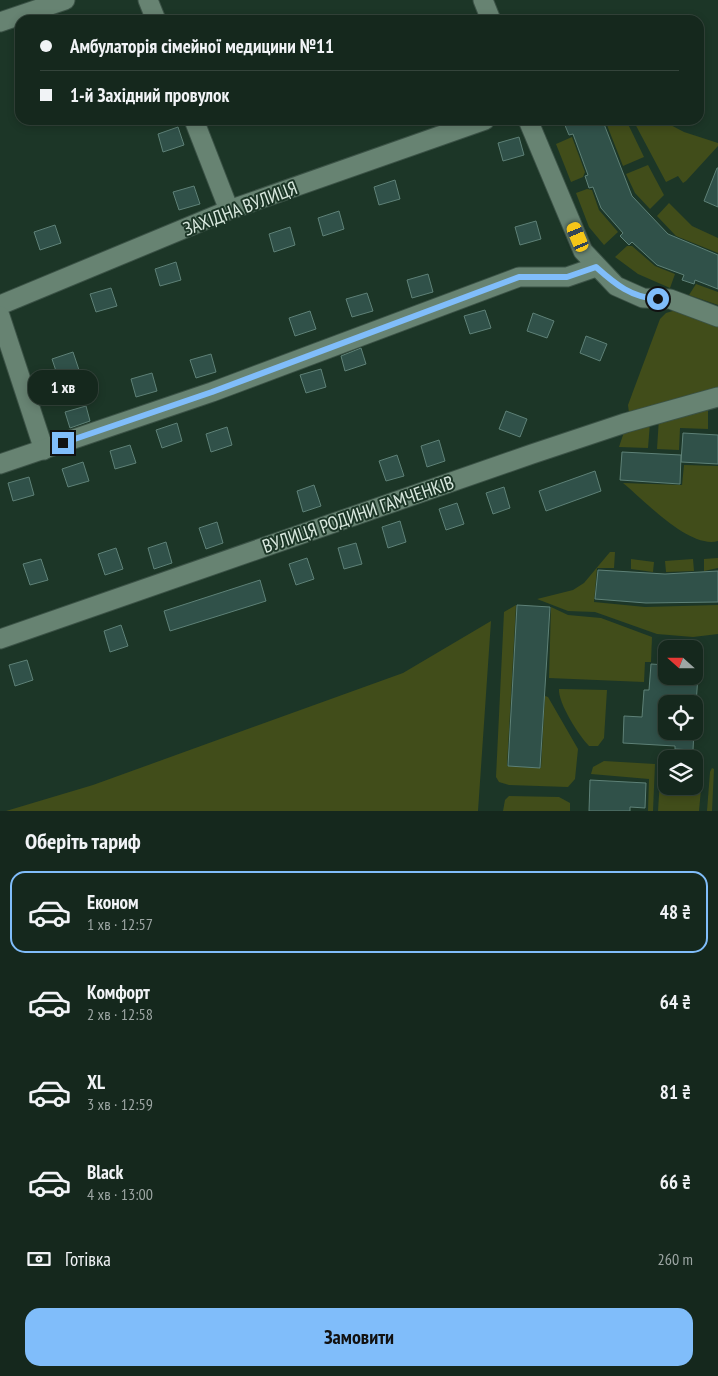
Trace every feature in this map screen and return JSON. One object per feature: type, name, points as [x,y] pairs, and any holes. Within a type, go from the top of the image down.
[{"type":"street","points":[[21,15],[65,0]]},
{"type":"street","points":[[148,0],[154,15]]},
{"type":"street","points":[[483,0],[489,15]]},
{"type":"street","points":[[0,22],[15,17]]},
{"type":"street","points":[[196,125],[229,210]]},
{"type":"street","name":"ЗАХІДНА ВУЛИЦЯ","points":[[0,305],[229,210],[470,125]]},
{"type":"street","points":[[530,125],[583,251],[596,267],[616,286],[643,298],[670,299],[718,317]]},
{"type":"street","points":[[0,464],[212,392],[519,277],[567,277],[596,267]]},
{"type":"street","points":[[0,316],[44,450]]},
{"type":"street","name":"ВУЛИЦЯ РОДИНИ ГАМЧЕНКІВ","points":[[0,639],[532,454],[625,423],[718,397]]},
{"type":"green space","points":[[607,125],[628,125],[644,157],[623,166]]},
{"type":"green space","points":[[636,125],[671,125],[684,132],[718,143],[718,146],[686,181],[683,183],[678,176],[666,182]]},
{"type":"green space","points":[[572,137],[585,172],[583,177],[571,182],[556,144]]},
{"type":"green space","points":[[648,165],[664,195],[650,209],[635,193],[626,174]]},
{"type":"green space","points":[[587,189],[592,190],[599,210],[618,232],[604,245],[589,227],[576,193]]},
{"type":"green space","points":[[669,203],[692,226],[718,238],[718,253],[676,236],[657,216]]},
{"type":"green space","points":[[627,246],[632,246],[655,266],[675,274],[670,288],[638,274],[615,257]]},
{"type":"green space","points":[[696,284],[718,292],[718,305],[689,295]]},
{"type":"green space","points":[[676,310],[718,325],[718,391],[629,413],[628,405],[660,319],[666,313]]},
{"type":"green space","points":[[708,407],[708,429],[680,428],[679,450],[657,449],[659,418]]},
{"type":"green space","points":[[650,423],[648,448],[619,447],[624,432]]},
{"type":"green space","points":[[684,465],[718,466],[718,541],[706,542],[681,531],[623,483],[682,485]]},
{"type":"green space","points":[[610,552],[615,552],[614,568],[597,568],[594,602],[645,607],[718,605],[718,634],[693,637],[657,634],[595,612],[568,611],[537,599],[573,590],[584,583]]},
{"type":"green space","points":[[718,558],[718,568],[704,571],[704,559]]},
{"type":"green space","points":[[631,559],[654,562],[653,572],[631,569]]},
{"type":"green space","points":[[693,559],[694,571],[666,572],[665,561]]},
{"type":"green space","points":[[516,605],[507,766],[541,768],[545,696],[548,697],[578,749],[575,779],[568,787],[509,785],[499,782],[496,777],[504,612]]},
{"type":"green space","points":[[551,607],[568,615],[601,618],[652,637],[651,662],[645,662],[644,682],[549,678]]},
{"type":"green space","points":[[491,621],[478,811],[6,811],[93,785],[403,673]]},
{"type":"green space","points":[[559,689],[607,690],[604,738],[598,746],[589,746],[580,735],[565,711]]},
{"type":"green space","points":[[604,761],[655,764],[653,811],[648,811],[649,779],[591,774],[593,767]]},
{"type":"green space","points":[[712,768],[714,769],[712,811],[707,811],[710,772]]},
{"type":"green space","points":[[659,795],[700,795],[699,811],[658,811]]},
{"type":"green space","points":[[509,796],[559,797],[570,803],[570,811],[503,811],[505,800]]},
{"type":"building","points":[[565,125],[604,125],[632,196],[668,234],[718,255],[718,289],[695,280],[694,284],[682,280],[684,275],[657,265],[632,242],[629,245],[620,236],[623,233],[601,208],[593,187],[589,188],[585,176],[588,175],[573,134],[569,135]]},
{"type":"building","points":[[178,127],[184,145],[163,152],[158,134]]},
{"type":"building","points":[[519,137],[524,155],[503,161],[498,143]]},
{"type":"building","points":[[718,168],[718,207],[704,201]]},
{"type":"building","points":[[395,180],[400,199],[379,205],[374,187]]},
{"type":"building","points":[[194,186],[200,204],[179,210],[173,192]]},
{"type":"building","points":[[339,211],[344,229],[323,236],[318,218]]},
{"type":"building","points":[[536,221],[541,239],[520,245],[515,227]]},
{"type":"building","points":[[55,225],[61,243],[40,250],[34,232]]},
{"type":"building","points":[[290,227],[295,245],[274,252],[269,234]]},
{"type":"building","points":[[176,262],[181,280],[160,286],[155,269]]},
{"type":"building","points":[[428,274],[433,292],[412,298],[407,280]]},
{"type":"building","points":[[111,288],[117,306],[96,312],[90,294]]},
{"type":"building","points":[[367,293],[373,311],[352,317],[346,299]]},
{"type":"building","points":[[485,310],[491,328],[470,334],[464,316]]},
{"type":"building","points":[[310,311],[316,329],[295,336],[289,318]]},
{"type":"building","points":[[533,313],[554,321],[547,338],[527,331]]},
{"type":"building","points":[[586,336],[607,344],[600,361],[580,353]]},
{"type":"building","points":[[361,348],[366,364],[345,371],[341,356]]},
{"type":"building","points":[[73,352],[79,370],[58,377],[52,359]]},
{"type":"building","points":[[211,354],[216,372],[196,378],[190,360]]},
{"type":"building","points":[[321,369],[326,387],[306,393],[300,375]]},
{"type":"building","points":[[152,373],[157,391],[136,397],[131,379]]},
{"type":"building","points":[[86,406],[90,421],[70,428],[65,412]]},
{"type":"building","points":[[506,411],[527,419],[520,437],[499,429]]},
{"type":"building","points":[[177,423],[182,441],[162,448],[156,430]]},
{"type":"building","points":[[227,427],[232,445],[211,452],[206,434]]},
{"type":"building","points":[[683,433],[718,435],[718,464],[681,462]]},
{"type":"building","points":[[439,440],[445,461],[427,467],[421,446]]},
{"type":"building","points":[[130,445],[136,463],[115,469],[110,451]]},
{"type":"building","points":[[622,452],[681,455],[680,484],[620,480]]},
{"type":"building","points":[[397,455],[404,476],[386,481],[379,461]]},
{"type":"building","points":[[83,462],[89,481],[68,487],[62,469]]},
{"type":"building","points":[[595,471],[601,491],[546,511],[539,491]]},
{"type":"building","points":[[29,477],[34,495],[13,501],[8,483]]},
{"type":"building","points":[[314,485],[321,506],[303,512],[297,491]]},
{"type":"building","points":[[504,487],[510,508],[493,514],[486,493]]},
{"type":"building","points":[[457,503],[464,524],[446,530],[439,509]]},
{"type":"building","points":[[400,521],[406,542],[388,548],[382,527]]},
{"type":"building","points":[[217,522],[223,543],[206,549],[199,528]]},
{"type":"building","points":[[166,542],[172,563],[154,569],[148,548]]},
{"type":"building","points":[[356,543],[362,564],[344,569],[338,548]]},
{"type":"building","points":[[116,548],[123,569],[105,575],[98,554]]},
{"type":"building","points":[[307,558],[314,579],[296,585],[289,564]]},
{"type":"building","points":[[41,559],[48,580],[30,585],[23,564]]},
{"type":"building","points":[[598,570],[665,574],[718,571],[718,602],[646,603],[595,599]]},
{"type":"building","points":[[260,580],[266,601],[170,631],[164,611]]},
{"type":"building","points":[[517,605],[550,607],[540,768],[508,766]]},
{"type":"building","points":[[121,625],[128,646],[110,652],[104,631]]},
{"type":"building","points":[[27,660],[33,680],[15,686],[9,665]]},
{"type":"building","points":[[651,664],[658,664],[658,685],[697,685],[697,695],[658,695],[658,740],[694,740],[693,750],[675,749],[675,746],[623,743],[624,716],[642,717],[644,690],[649,690]]},
{"type":"building","points":[[590,780],[646,783],[645,808],[630,807],[630,811],[589,811]]},
{"type":"route","points":[[63,443],[212,392],[519,277],[567,277],[596,267],[616,286],[643,298],[658,299]]}]
